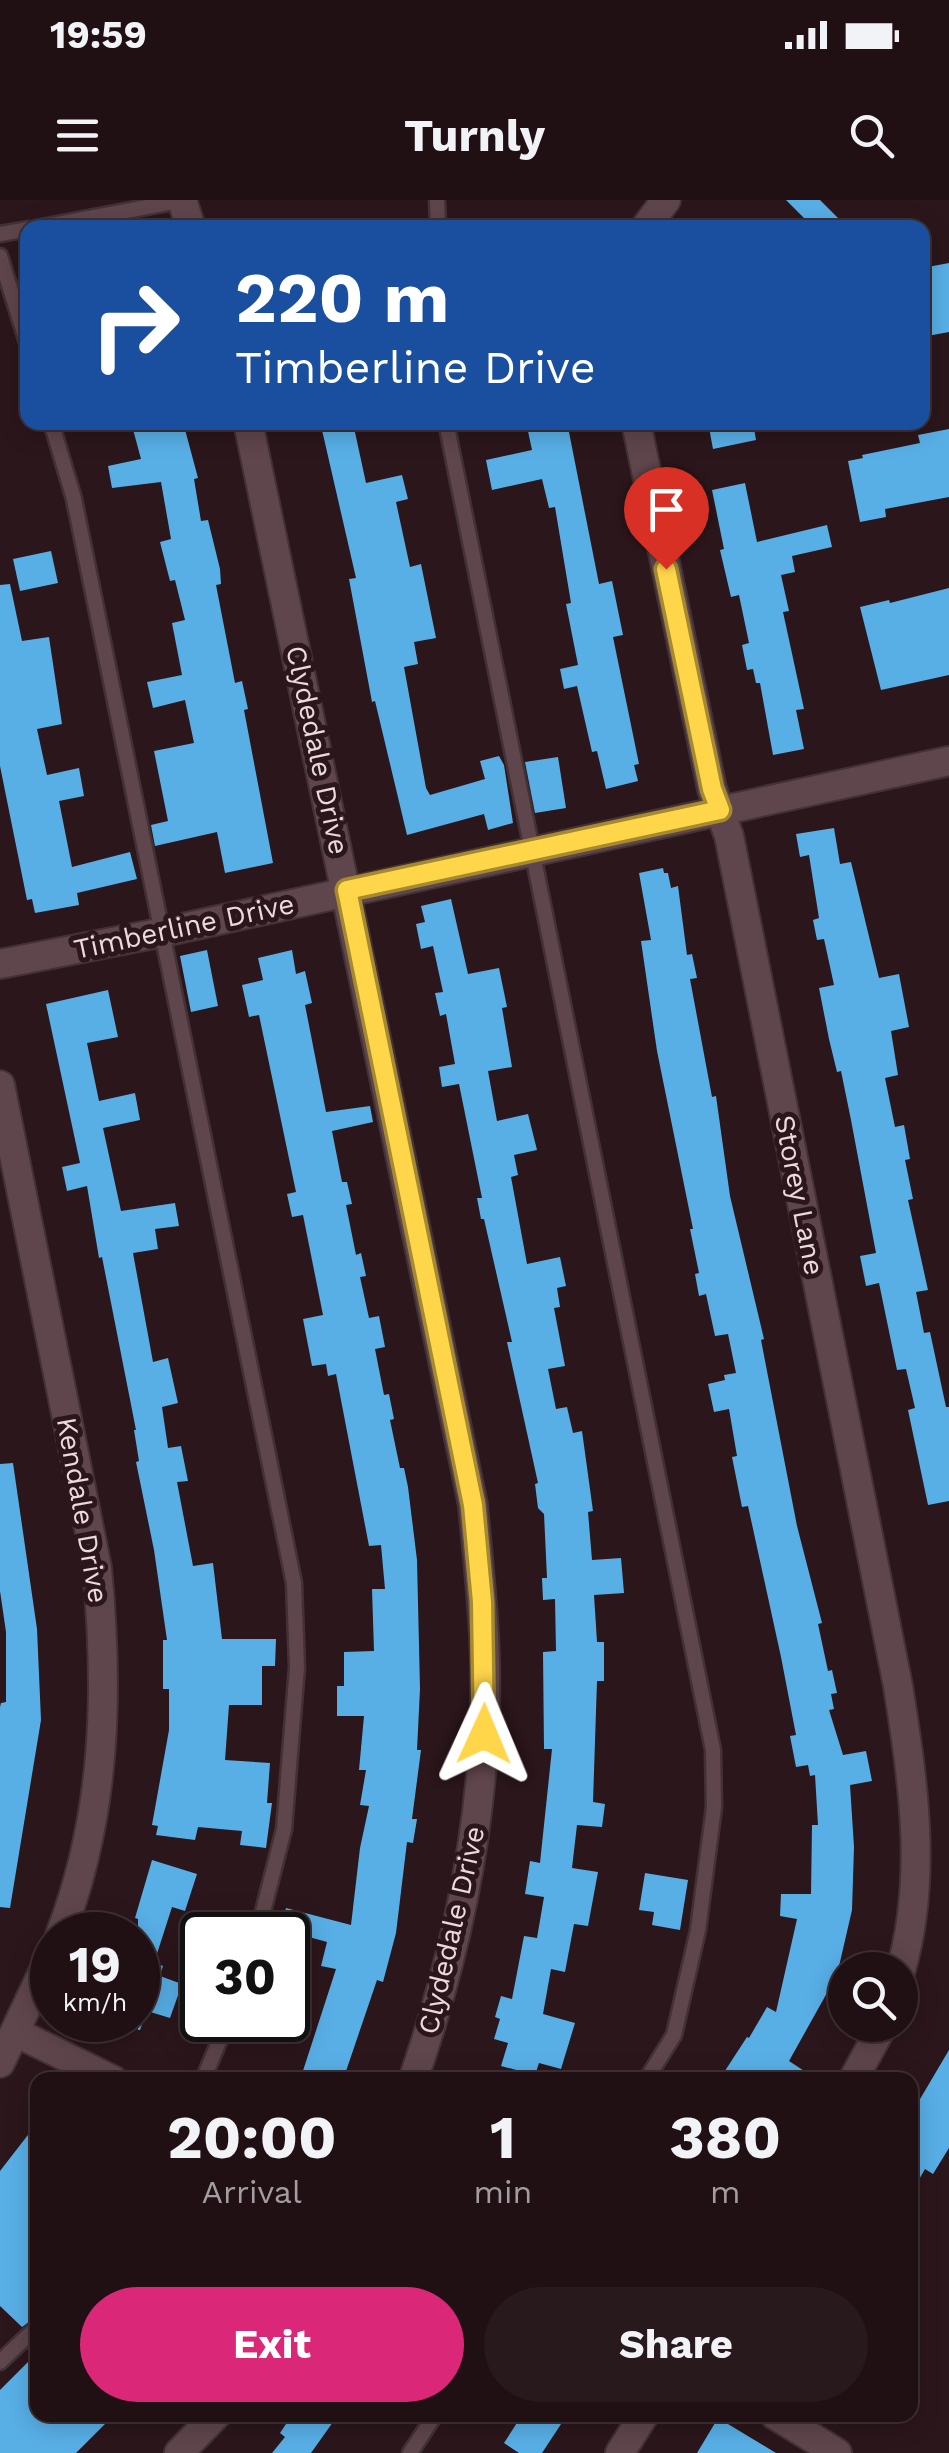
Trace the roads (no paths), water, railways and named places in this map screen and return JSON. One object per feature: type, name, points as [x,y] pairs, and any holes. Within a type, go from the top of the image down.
[{"type":"street","name":"Clydedale Drive","points":[[250,430],[473,1505],[486,1702],[480,1798],[440,2003],[415,2072]]},
{"type":"street","name":"Storey Lane","points":[[638,430],[712,789],[733,855],[898,1686],[910,1762],[916,1840],[915,1896],[906,1952]]},
{"type":"street","name":"Timberline Drive","points":[[0,964],[164,932],[949,761]]},
{"type":"street","name":"Kendale Drive","points":[[0,1085],[98,1568],[105,1646],[103,1738],[94,1812],[67,1912]]},
{"type":"street","points":[[0,2063],[30,2003]]},
{"type":"street","points":[[17,2032],[97,2072]]},
{"type":"street","points":[[857,2072],[873,2042]]},
{"type":"street","points":[[179,2453],[209,2422]]},
{"type":"street","points":[[620,2453],[640,2422]]},
{"type":"street","points":[[786,2422],[836,2453]]},
{"type":"lane","points":[[78,220],[183,200]]},
{"type":"lane","points":[[0,256],[20,320]]},
{"type":"lane","points":[[53,430],[74,499],[294,1583],[298,1667],[284,1829],[264,1912]]},
{"type":"lane","points":[[448,430],[713,1750],[714,1807],[698,1930],[674,2035],[651,2072]]},
{"type":"lane","points":[[207,2072],[219,2042]]},
{"type":"lane","points":[[0,2362],[30,2334]]},
{"type":"lane","points":[[410,2453],[430,2422]]}]
